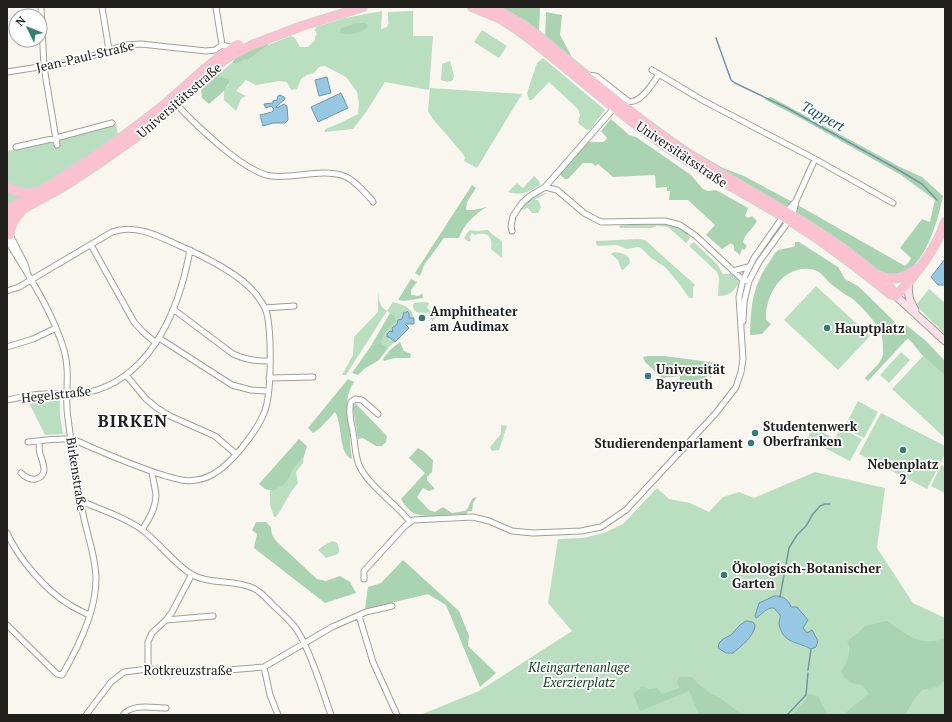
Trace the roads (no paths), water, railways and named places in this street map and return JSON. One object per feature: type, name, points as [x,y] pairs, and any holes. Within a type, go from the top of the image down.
[{"type":"main road","name":"Universitätsstraße","points":[[7,218],[63,187],[142,133],[218,58],[233,48],[258,36],[342,7]]},
{"type":"main road","name":"Universitätsstraße","points":[[7,209],[41,191],[98,154],[174,101],[224,60],[245,48],[302,26],[363,7]]},
{"type":"main road","name":"Universitätsstraße","points":[[472,7],[499,18],[535,38]]},
{"type":"main road","name":"Universitätsstraße","points":[[492,7],[522,24],[544,46],[649,134],[685,159],[831,240],[893,289],[896,296]]},
{"type":"main road","name":"Universitätsstraße","points":[[544,46],[671,142],[788,216],[842,255],[890,294],[896,296],[945,341]]},
{"type":"main road","points":[[7,187],[20,192],[31,193],[41,191]]},
{"type":"main road","points":[[9,238],[14,219],[22,210]]},
{"type":"main road","points":[[896,296],[922,265],[932,250],[942,233],[945,222]]},
{"type":"main road","points":[[873,272],[887,278],[894,279],[907,275],[922,265]]},
{"type":"main road","points":[[909,281],[908,297],[920,317]]},
{"type":"street","points":[[42,7],[44,67],[57,145]]},
{"type":"street","points":[[102,7],[109,50]]},
{"type":"street","points":[[216,7],[222,45],[233,48]]},
{"type":"street","name":"Jean-Paul-Straße","points":[[7,72],[77,61],[125,45],[141,44],[206,51],[215,50],[222,45]]},
{"type":"street","points":[[652,70],[702,100],[815,159],[894,203]]},
{"type":"street","points":[[583,74],[596,76],[628,101],[634,102],[639,100],[659,74]]},
{"type":"street","points":[[174,101],[242,164],[271,176],[323,173],[345,176],[373,202]]},
{"type":"street","points":[[512,231],[511,226],[516,210],[530,196],[545,187],[615,107]]},
{"type":"street","points":[[16,147],[112,123]]},
{"type":"street","points":[[746,280],[788,216],[815,159]]},
{"type":"street","points":[[545,187],[557,190],[584,213],[601,222],[660,220],[680,225],[696,236],[746,280]]},
{"type":"street","points":[[364,579],[364,570],[405,526],[413,520],[473,517],[489,521],[512,531],[533,533],[581,531],[601,527],[626,510],[728,400],[736,387],[741,372],[743,359],[742,330],[748,268],[788,216]]},
{"type":"street","name":"Birkenstraße","points":[[7,227],[9,238],[26,264],[28,273],[56,328],[68,364],[67,417],[80,501],[91,548],[96,579],[94,596],[89,615],[76,650],[62,675],[57,674],[7,625]]},
{"type":"street","points":[[7,291],[19,287],[112,232],[129,228],[143,231],[190,250],[244,282],[260,298],[268,319],[270,361],[265,412],[257,427],[236,454],[224,467],[207,478],[194,481],[182,481],[152,472],[71,439],[28,442]]},
{"type":"street","points":[[91,245],[134,322],[143,332],[232,385],[251,390],[268,391]]},
{"type":"street","name":"Hegelstraße","points":[[7,400],[41,394],[79,394],[97,390],[116,382],[126,375],[140,362],[158,340],[173,309],[185,275],[190,250]]},
{"type":"street","points":[[734,271],[748,268]]},
{"type":"street","points":[[265,308],[294,306]]},
{"type":"street","points":[[173,309],[233,354],[252,361],[270,361]]},
{"type":"street","points":[[7,347],[33,339],[56,328]]},
{"type":"street","points":[[126,375],[146,399],[157,408],[170,416],[215,436],[236,454]]},
{"type":"street","points":[[269,378],[313,377]]},
{"type":"street","points":[[378,414],[362,400],[355,399],[350,402],[350,413],[358,462],[368,479],[402,512],[410,522]]},
{"type":"street","points":[[21,473],[27,478],[32,479],[38,478],[43,473],[45,465],[39,452],[38,441]]},
{"type":"street","points":[[142,530],[152,515],[156,495],[152,472]]},
{"type":"street","points":[[80,501],[118,516],[142,530],[192,574],[212,580],[243,585],[253,588],[259,592],[288,619],[304,643],[331,715]]},
{"type":"street","points":[[7,533],[12,544],[24,561],[49,588],[69,605],[89,615]]},
{"type":"street","points":[[148,669],[148,642],[152,633],[172,612],[192,574]]},
{"type":"street","name":"Rotkreuzstraße","points":[[86,715],[111,682],[124,672],[148,669],[216,671],[264,667],[332,627],[366,612],[392,606]]},
{"type":"street","points":[[166,620],[213,616]]},
{"type":"street","points":[[359,616],[374,662],[397,715]]},
{"type":"street","points":[[264,667],[270,695],[278,715]]},
{"type":"street","points":[[123,715],[126,710],[132,708],[166,708]]},
{"type":"water","points":[[327,77],[331,93],[319,96],[315,80]]},
{"type":"water","points":[[341,93],[348,108],[318,122],[311,107]]},
{"type":"water","points":[[280,95],[285,99],[276,107],[277,108],[284,104],[287,106],[288,120],[285,123],[273,123],[263,126],[260,115],[272,112],[274,109],[271,106],[266,108],[264,104],[273,103],[273,101],[277,100],[278,96]]},
{"type":"water","points":[[945,259],[945,285],[938,285],[931,277]]},
{"type":"water","points":[[407,311],[409,313],[409,318],[414,318],[414,324],[405,324],[409,328],[395,342],[387,337],[387,334],[390,331],[393,332],[392,328],[397,324],[398,320],[402,319],[404,312],[406,313]]},
{"type":"water","points":[[774,596],[785,598],[791,607],[797,607],[808,620],[803,628],[807,633],[812,630],[818,641],[816,647],[811,649],[787,639],[779,624],[780,615],[774,608],[767,610],[756,618],[755,616],[759,603]]},
{"type":"water","points":[[746,621],[753,622],[755,625],[753,633],[743,644],[733,653],[726,653],[718,648],[719,643],[723,639],[731,635]]},
{"type":"waterway","name":"Tappert","points":[[716,38],[731,80],[735,83],[787,108],[897,169],[922,184],[937,200]]},
{"type":"waterway","points":[[780,597],[789,548],[797,535],[806,526],[820,506],[830,504]]},
{"type":"waterway","points":[[808,670],[811,649]]},
{"type":"waterway","points":[[787,715],[806,695],[808,673]]},
{"type":"place","name":"Amphitheater am Audimax","points":[[422,318]]},
{"type":"place","name":"Hauptplatz","points":[[827,328]]},
{"type":"place","name":"Universität Bayreuth","points":[[648,376]]},
{"type":"place","name":"Studentenwerk Oberfranken","points":[[755,433]]},
{"type":"place","name":"Studierendenparlament","points":[[751,443]]},
{"type":"place","name":"Nebenplatz 2","points":[[903,450]]},
{"type":"place","name":"Ökologisch-Botanischer Garten","points":[[724,575]]},
{"type":"district","name":"BIRKEN","points":[[133,421]]},
{"type":"park label","name":"Kleingartenanlage Exerzierplatz","points":[[579,674]]}]
